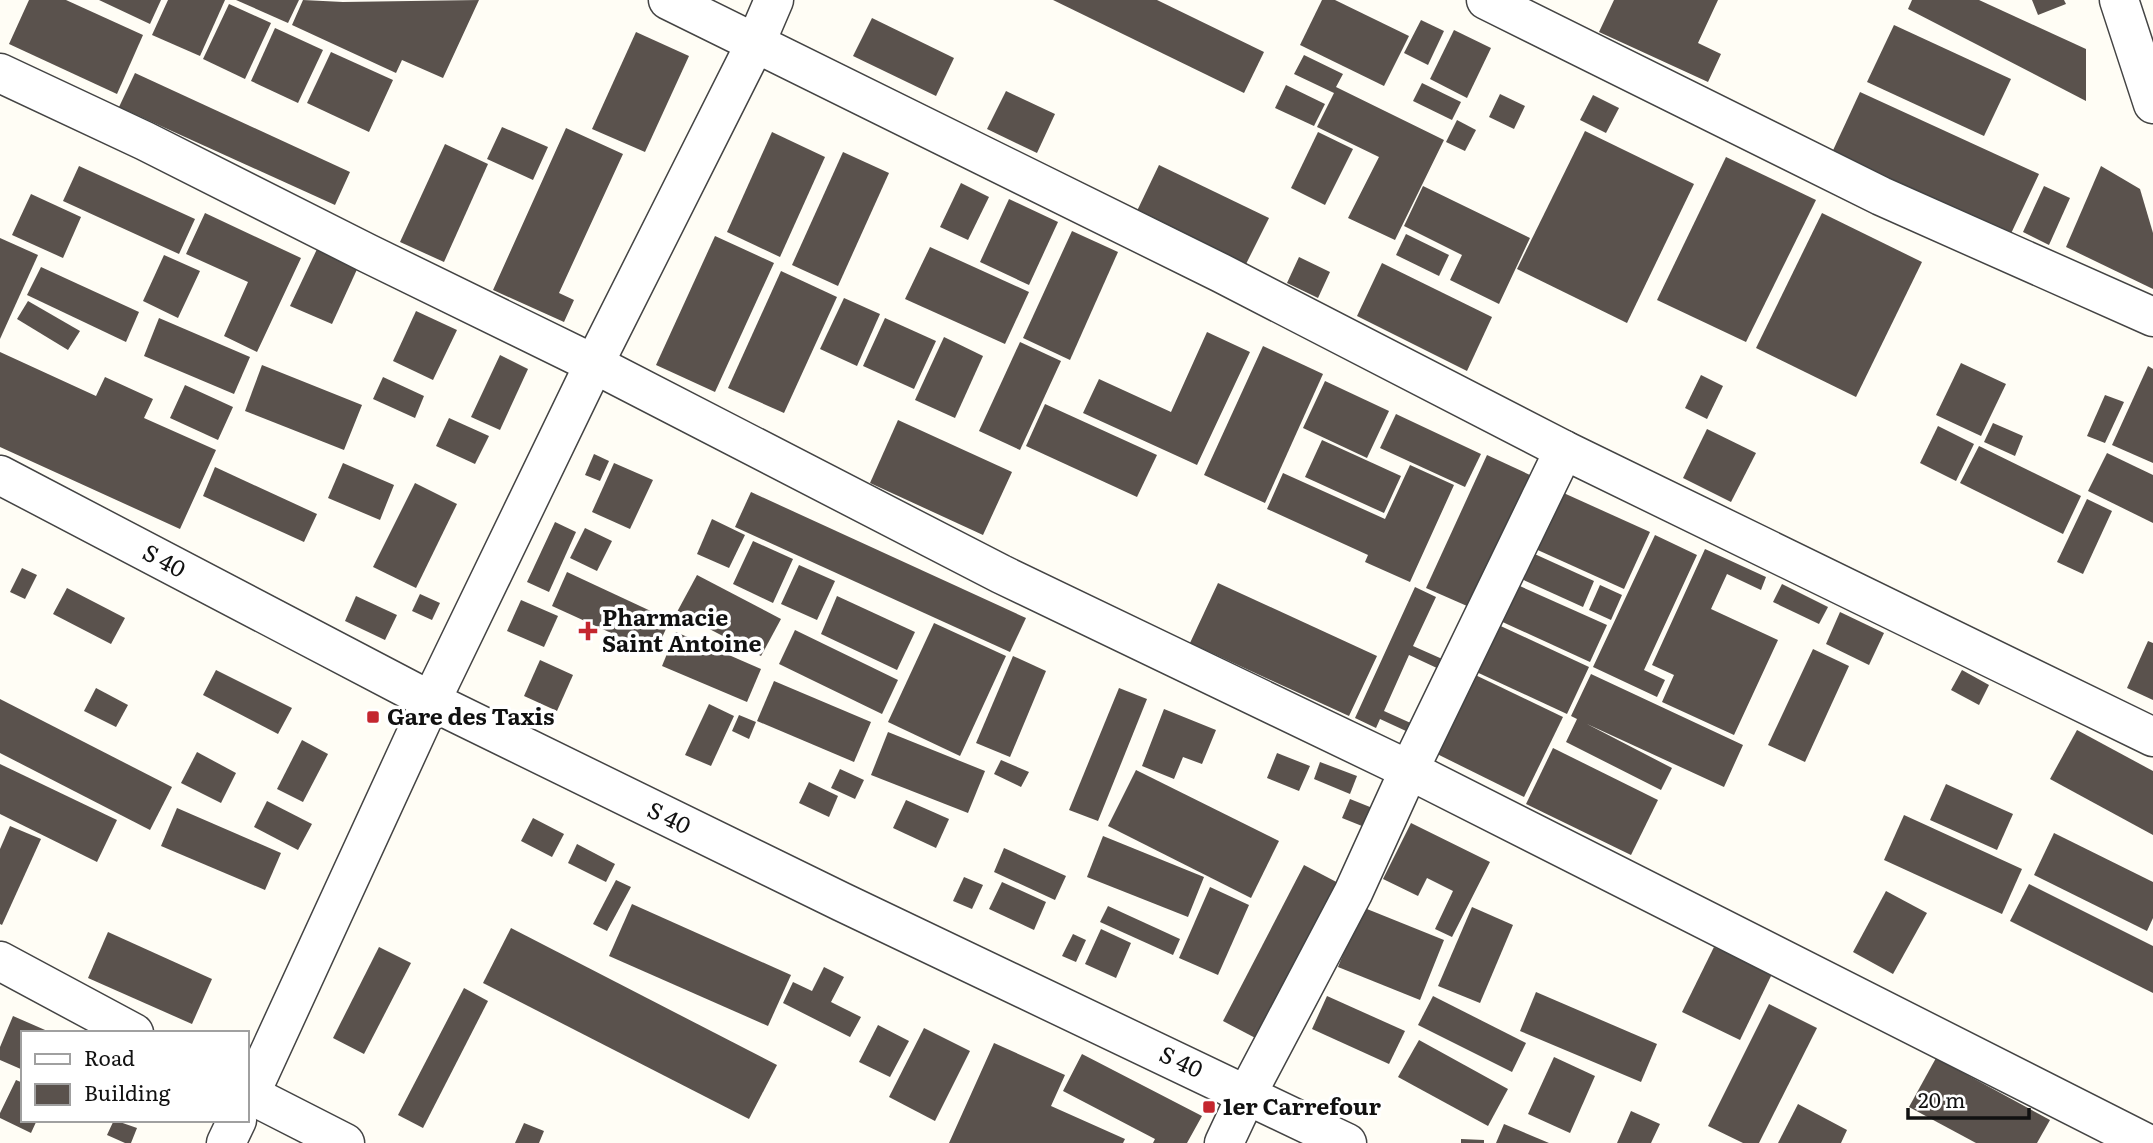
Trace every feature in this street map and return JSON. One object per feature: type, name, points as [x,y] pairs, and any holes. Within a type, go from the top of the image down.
[{"type":"street","points":[[668,0],[1221,273],[1564,450],[2153,737]]},
{"type":"street","points":[[248,1096],[431,701],[594,364],[756,42],[774,0]]},
{"type":"street","points":[[1486,0],[1881,196],[2153,317]]},
{"type":"street","points":[[2119,0],[2153,104]]},
{"type":"street","points":[[0,73],[145,141],[594,364],[1001,574],[1409,770],[2146,1143]]},
{"type":"street","points":[[1224,1143],[1353,893],[1409,770],[1564,450]]},
{"type":"street","name":"S 40","points":[[0,475],[431,701],[842,902],[1347,1143]]},
{"type":"street","points":[[0,961],[130,1031]]},
{"type":"street","points":[[248,1103],[345,1143]]},
{"type":"street","points":[[226,1143],[236,1122]]},
{"type":"building","points":[[29,0],[66,0],[143,35],[117,94],[9,44]]},
{"type":"building","points":[[99,0],[161,0],[150,24]]},
{"type":"building","points":[[168,0],[225,0],[200,56],[152,35]]},
{"type":"building","points":[[236,0],[299,0],[288,23]]},
{"type":"building","points":[[303,0],[479,0],[443,78],[402,60],[396,73],[292,25]]},
{"type":"building","points":[[1053,0],[1157,0],[1264,52],[1244,93]]},
{"type":"building","points":[[1322,0],[1335,0],[1409,36],[1384,86],[1300,45]]},
{"type":"building","points":[[1614,0],[1718,0],[1698,43],[1721,54],[1708,82],[1599,32]]},
{"type":"building","points":[[1912,0],[1979,0],[2086,49],[2086,101],[1908,9]]},
{"type":"building","points":[[2032,0],[2064,0],[2066,4],[2038,15]]},
{"type":"building","points":[[229,4],[271,23],[245,79],[203,59]]},
{"type":"building","points":[[872,18],[954,58],[936,96],[853,56]]},
{"type":"building","points":[[1421,20],[1444,31],[1428,65],[1404,53]]},
{"type":"building","points":[[1894,25],[2011,79],[1984,136],[1867,82]]},
{"type":"building","points":[[275,28],[323,50],[298,103],[251,81]]},
{"type":"building","points":[[1454,30],[1491,48],[1467,98],[1430,79]]},
{"type":"building","points":[[636,32],[689,56],[645,152],[592,129]]},
{"type":"building","points":[[331,52],[393,80],[369,132],[307,103]]},
{"type":"building","points":[[1304,55],[1343,74],[1336,87],[1444,140],[1395,240],[1348,218],[1379,157],[1317,127],[1334,93],[1294,74]]},
{"type":"building","points":[[135,73],[350,172],[335,205],[119,107]]},
{"type":"building","points":[[1422,83],[1461,102],[1452,120],[1413,101]]},
{"type":"building","points":[[1286,85],[1325,104],[1314,126],[1275,108]]},
{"type":"building","points":[[1006,91],[1055,114],[1037,153],[987,129]]},
{"type":"building","points":[[1860,92],[2039,174],[2007,242],[1829,159]]},
{"type":"building","points":[[1500,94],[1525,106],[1514,129],[1489,117]]},
{"type":"building","points":[[1593,95],[1619,108],[1606,133],[1580,120]]},
{"type":"building","points":[[1457,120],[1476,130],[1465,151],[1446,142]]},
{"type":"building","points":[[502,127],[548,147],[533,180],[487,159]]},
{"type":"building","points":[[566,128],[623,154],[559,293],[574,300],[564,322],[493,290]]},
{"type":"building","points":[[1585,131],[1694,184],[1627,323],[1517,269]]},
{"type":"building","points":[[772,132],[825,157],[780,257],[727,232]]},
{"type":"building","points":[[1318,132],[1353,149],[1325,205],[1291,188]]},
{"type":"building","points":[[445,144],[488,164],[444,262],[400,242]]},
{"type":"building","points":[[843,152],[889,173],[838,286],[792,265]]},
{"type":"building","points":[[1726,157],[1816,200],[1746,342],[1657,300]]},
{"type":"building","points":[[1159,165],[1269,218],[1245,266],[1136,213]]},
{"type":"building","points":[[79,166],[195,219],[179,254],[63,201]]},
{"type":"building","points":[[2101,166],[2140,189],[2153,233],[2153,289],[2066,247]]},
{"type":"building","points":[[961,183],[989,197],[968,240],[940,227]]},
{"type":"building","points":[[1423,186],[1530,238],[1499,304],[1450,280],[1462,255],[1404,226]]},
{"type":"building","points":[[2044,186],[2070,198],[2049,245],[2023,232]]},
{"type":"building","points":[[31,194],[81,217],[63,258],[12,235]]},
{"type":"building","points":[[1009,199],[1058,222],[1029,285],[980,262]]},
{"type":"building","points":[[205,213],[301,258],[257,352],[224,336],[248,282],[186,254]]},
{"type":"building","points":[[1822,213],[1922,262],[1856,397],[1756,348]]},
{"type":"building","points":[[1072,231],[1118,252],[1070,360],[1023,338]]},
{"type":"building","points":[[1406,234],[1449,255],[1439,276],[1396,255]]},
{"type":"building","points":[[715,236],[774,263],[715,392],[656,365]]},
{"type":"building","points":[[0,238],[38,255],[0,339]]},
{"type":"building","points":[[318,247],[359,265],[332,324],[290,306]]},
{"type":"building","points":[[930,247],[1029,292],[1005,344],[905,299]]},
{"type":"building","points":[[164,255],[200,271],[178,318],[143,301]]},
{"type":"building","points":[[1299,257],[1330,272],[1318,298],[1287,283]]},
{"type":"building","points":[[1382,263],[1492,317],[1467,371],[1357,316]]},
{"type":"building","points":[[41,267],[139,312],[126,342],[27,295]]},
{"type":"building","points":[[781,271],[837,297],[784,413],[728,388]]},
{"type":"building","points":[[844,298],[880,314],[857,366],[820,349]]},
{"type":"building","points":[[28,301],[80,331],[68,350],[17,319]]},
{"type":"building","points":[[416,311],[457,330],[433,380],[393,361]]},
{"type":"building","points":[[159,318],[250,357],[234,394],[144,356]]},
{"type":"building","points":[[885,318],[936,341],[914,389],[863,366]]},
{"type":"building","points":[[1207,332],[1250,352],[1197,465],[1083,413],[1099,379],[1171,412]]},
{"type":"building","points":[[944,337],[983,356],[955,418],[915,400]]},
{"type":"building","points":[[1020,342],[1061,361],[1020,450],[979,431]]},
{"type":"building","points":[[1263,346],[1323,374],[1265,503],[1204,475]]},
{"type":"building","points":[[0,352],[96,396],[105,377],[153,399],[144,418],[216,450],[180,529],[0,447]]},
{"type":"building","points":[[500,355],[528,369],[500,430],[471,417]]},
{"type":"building","points":[[1961,363],[2006,384],[1981,436],[1936,415]]},
{"type":"building","points":[[262,365],[362,405],[344,450],[245,411]]},
{"type":"building","points":[[2148,366],[2153,369],[2153,463],[2112,445]]},
{"type":"building","points":[[1701,375],[1723,386],[1707,419],[1685,408]]},
{"type":"building","points":[[383,377],[424,396],[415,418],[373,399]]},
{"type":"building","points":[[1325,381],[1389,411],[1367,458],[1303,428]]},
{"type":"building","points":[[185,385],[233,407],[218,440],[170,418]]},
{"type":"building","points":[[2105,395],[2124,402],[2105,443],[2087,436]]},
{"type":"building","points":[[1045,404],[1157,455],[1137,497],[1026,446]]},
{"type":"building","points":[[1396,414],[1481,454],[1465,487],[1380,448]]},
{"type":"building","points":[[449,418],[489,436],[475,464],[436,446]]},
{"type":"building","points":[[898,420],[1012,472],[983,535],[870,483]]},
{"type":"building","points":[[1993,423],[2023,436],[2015,456],[1984,442]]},
{"type":"building","points":[[1938,426],[1974,444],[1956,481],[1920,463]]},
{"type":"building","points":[[1707,429],[1756,453],[1731,502],[1683,478]]},
{"type":"building","points":[[1322,440],[1401,476],[1384,513],[1305,477]]},
{"type":"building","points":[[1979,446],[2081,496],[2063,534],[1960,483]]},
{"type":"building","points":[[2107,453],[2153,475],[2153,523],[2088,491]]},
{"type":"building","points":[[594,454],[609,461],[600,481],[585,475]]},
{"type":"building","points":[[1487,455],[1543,481],[1483,613],[1426,588]]},
{"type":"building","points":[[343,463],[394,485],[380,520],[328,498]]},
{"type":"building","points":[[614,463],[653,480],[630,529],[592,512]]},
{"type":"building","points":[[1410,465],[1454,485],[1410,582],[1365,562],[1368,555],[1267,509],[1283,473],[1385,519]]},
{"type":"building","points":[[215,467],[317,514],[304,542],[203,496]]},
{"type":"building","points":[[415,483],[457,504],[416,588],[373,567]]},
{"type":"building","points":[[1557,490],[1650,532],[1624,589],[1531,547]]},
{"type":"building","points":[[751,492],[1026,618],[1010,652],[735,527]]},
{"type":"building","points":[[2087,499],[2112,511],[2083,574],[2057,562]]},
{"type":"building","points":[[712,519],[745,535],[729,568],[697,554]]},
{"type":"building","points":[[555,522],[576,532],[549,592],[527,582]]},
{"type":"building","points":[[585,528],[612,541],[597,571],[570,558]]},
{"type":"building","points":[[1655,535],[1697,555],[1644,670],[1665,680],[1657,697],[1593,667]]},
{"type":"building","points":[[753,541],[793,559],[773,603],[733,584]]},
{"type":"building","points":[[1705,549],[1766,577],[1761,590],[1727,574],[1711,609],[1778,640],[1734,735],[1662,702],[1674,675],[1652,665]]},
{"type":"building","points":[[1528,551],[1594,581],[1583,607],[1517,577]]},
{"type":"building","points":[[799,565],[835,581],[817,620],[781,604]]},
{"type":"building","points":[[22,568],[37,575],[25,599],[10,592]]},
{"type":"building","points":[[567,572],[670,620],[655,653],[552,606]]},
{"type":"building","points":[[697,575],[781,619],[761,656],[677,612]]},
{"type":"building","points":[[1218,583],[1377,656],[1349,716],[1190,643]]},
{"type":"building","points":[[1513,583],[1607,625],[1590,662],[1496,619]]},
{"type":"building","points":[[1782,584],[1828,607],[1819,624],[1773,602]]},
{"type":"building","points":[[1600,585],[1622,595],[1611,620],[1589,610]]},
{"type":"building","points":[[1415,587],[1436,597],[1413,646],[1458,666],[1454,676],[1409,655],[1384,711],[1424,729],[1419,737],[1380,719],[1376,728],[1355,718]]},
{"type":"building","points":[[67,588],[125,618],[111,644],[53,614]]},
{"type":"building","points":[[420,594],[440,603],[432,620],[412,611]]},
{"type":"building","points":[[356,596],[397,615],[385,640],[345,621]]},
{"type":"building","points":[[837,596],[915,632],[897,670],[821,634]]},
{"type":"building","points":[[521,600],[558,616],[544,647],[507,631]]},
{"type":"building","points":[[1840,612],[1884,633],[1869,665],[1826,644]]},
{"type":"building","points":[[1492,622],[1589,667],[1567,714],[1470,669]]},
{"type":"building","points":[[934,623],[1006,656],[960,756],[888,722]]},
{"type":"building","points":[[795,630],[898,680],[882,714],[779,664]]},
{"type":"building","points":[[676,632],[761,669],[747,702],[662,666]]},
{"type":"building","points":[[2148,641],[2153,643],[2153,700],[2127,688]]},
{"type":"building","points":[[1813,649],[1849,666],[1805,762],[1768,745]]},
{"type":"building","points":[[1013,656],[1046,671],[1010,757],[976,743]]},
{"type":"building","points":[[540,660],[573,675],[557,711],[524,696]]},
{"type":"building","points":[[216,670],[292,708],[278,734],[203,695]]},
{"type":"building","points":[[1962,670],[1989,685],[1979,705],[1951,690]]},
{"type":"building","points":[[1467,671],[1563,717],[1524,797],[1429,750]]},
{"type":"building","points":[[1591,674],[1743,745],[1724,787],[1587,724],[1672,768],[1661,790],[1566,742],[1577,719],[1571,716]]},
{"type":"building","points":[[774,681],[871,722],[854,762],[757,721]]},
{"type":"building","points":[[96,688],[128,705],[116,727],[84,711]]},
{"type":"building","points":[[1119,688],[1147,699],[1098,821],[1069,810]]},
{"type":"building","points":[[0,699],[172,787],[150,830],[0,753]]},
{"type":"building","points":[[709,704],[734,716],[711,766],[685,755]]},
{"type":"building","points":[[1164,709],[1216,730],[1202,764],[1183,757],[1174,779],[1142,766]]},
{"type":"building","points":[[739,715],[756,722],[749,739],[732,731]]},
{"type":"building","points":[[2077,730],[2153,771],[2153,835],[2050,779]]},
{"type":"building","points":[[888,732],[985,771],[968,813],[871,775]]},
{"type":"building","points":[[302,740],[328,754],[303,802],[277,789]]},
{"type":"building","points":[[1553,748],[1658,800],[1631,855],[1526,804]]},
{"type":"building","points":[[197,752],[236,773],[221,803],[181,783]]},
{"type":"building","points":[[1277,753],[1310,766],[1299,791],[1267,778]]},
{"type":"building","points":[[1001,760],[1029,772],[1021,787],[994,774]]},
{"type":"building","points":[[1320,762],[1357,776],[1350,794],[1314,779]]},
{"type":"building","points":[[0,764],[117,820],[97,862],[0,814]]},
{"type":"building","points":[[840,769],[864,780],[855,799],[831,788]]},
{"type":"building","points":[[1136,770],[1279,841],[1251,898],[1108,826]]},
{"type":"building","points":[[809,782],[838,796],[829,817],[799,803]]},
{"type":"building","points":[[1946,784],[2013,814],[1997,850],[1930,820]]},
{"type":"building","points":[[1350,799],[1385,813],[1377,832],[1342,818]]},
{"type":"building","points":[[906,800],[949,819],[936,848],[893,828]]},
{"type":"building","points":[[267,801],[312,824],[298,850],[254,827]]},
{"type":"building","points":[[177,808],[281,853],[265,890],[161,846]]},
{"type":"building","points":[[1904,815],[2022,869],[2002,914],[1884,860]]},
{"type":"building","points":[[533,818],[564,834],[552,857],[521,841]]},
{"type":"building","points":[[1411,823],[1490,862],[1452,937],[1435,929],[1453,891],[1427,878],[1418,896],[1383,879]]},
{"type":"building","points":[[10,826],[41,839],[2,925],[0,849]]},
{"type":"building","points":[[2054,833],[2153,882],[2153,918],[2147,931],[2034,875]]},
{"type":"building","points":[[1103,836],[1204,877],[1188,917],[1087,877]]},
{"type":"building","points":[[577,844],[615,864],[606,882],[568,863]]},
{"type":"building","points":[[1004,848],[1066,876],[1055,900],[994,872]]},
{"type":"building","points":[[1304,865],[1344,886],[1263,1042],[1223,1021]]},
{"type":"building","points":[[964,877],[983,885],[972,909],[953,901]]},
{"type":"building","points":[[616,880],[631,887],[607,931],[593,924]]},
{"type":"building","points":[[1002,882],[1046,902],[1034,930],[989,909]]},
{"type":"building","points":[[2029,884],[2153,946],[2153,993],[2010,921]]},
{"type":"building","points":[[1210,887],[1249,905],[1218,975],[1179,958]]},
{"type":"building","points":[[1886,891],[1927,913],[1893,974],[1853,952]]},
{"type":"building","points":[[632,904],[791,975],[768,1026],[609,956]]},
{"type":"building","points":[[1108,906],[1180,939],[1173,955],[1100,922]]},
{"type":"building","points":[[1362,907],[1444,940],[1420,1000],[1338,967]]},
{"type":"building","points":[[1472,907],[1513,925],[1480,1003],[1438,986]]},
{"type":"building","points":[[511,928],[777,1065],[749,1119],[483,983]]},
{"type":"building","points":[[1101,929],[1131,943],[1116,978],[1085,964]]},
{"type":"building","points":[[108,932],[212,979],[192,1024],[88,978]]},
{"type":"building","points":[[1073,934],[1086,940],[1076,962],[1062,956]]},
{"type":"building","points":[[379,947],[411,963],[364,1054],[333,1038]]},
{"type":"building","points":[[1714,947],[1772,974],[1740,1040],[1682,1012]]},
{"type":"building","points":[[824,967],[844,977],[831,1002],[861,1017],[850,1037],[783,1003],[793,982],[812,991]]},
{"type":"building","points":[[464,988],[488,1001],[423,1128],[398,1115]]},
{"type":"building","points":[[1536,992],[1657,1044],[1641,1082],[1520,1031]]},
{"type":"building","points":[[1327,996],[1405,1031],[1389,1064],[1312,1029]]},
{"type":"building","points":[[1433,996],[1526,1043],[1512,1072],[1418,1025]]},
{"type":"building","points":[[1769,1004],[1817,1028],[1759,1143],[1743,1143],[1708,1126]]},
{"type":"building","points":[[13,1016],[47,1031],[21,1031],[21,1069],[0,1060],[0,1047]]},
{"type":"building","points":[[878,1025],[909,1041],[890,1077],[859,1062]]},
{"type":"building","points":[[924,1028],[970,1051],[935,1121],[889,1097]]},
{"type":"building","points":[[1419,1040],[1508,1089],[1488,1126],[1398,1077]]},
{"type":"building","points":[[994,1043],[1065,1075],[1051,1106],[1125,1139],[1123,1143],[949,1143]]},
{"type":"building","points":[[1082,1054],[1202,1116],[1187,1143],[1153,1143],[1155,1139],[1063,1091]]},
{"type":"building","points":[[1554,1057],[1595,1076],[1570,1133],[1528,1114]]},
{"type":"building","points":[[1936,1058],[2050,1120],[2037,1143],[1976,1143],[1909,1107]]},
{"type":"building","points":[[16,1080],[21,1082],[21,1122],[36,1122],[31,1133],[0,1118]]},
{"type":"building","points":[[1798,1104],[1847,1130],[1841,1143],[1778,1143]]},
{"type":"building","points":[[1631,1111],[1660,1124],[1651,1143],[1617,1143]]},
{"type":"building","points":[[113,1122],[137,1128],[131,1143],[107,1135]]},
{"type":"building","points":[[524,1123],[544,1131],[539,1143],[515,1143]]},
{"type":"building","points":[[1504,1124],[1549,1143],[1496,1143]]},
{"type":"building","points":[[1461,1139],[1484,1140],[1484,1143],[1461,1143]]},
{"type":"place","name":"Pharmacie Saint Antoine","points":[[588,631]]},
{"type":"place","name":"Gare des Taxis","points":[[373,717]]},
{"type":"place","name":"1er Carrefour","points":[[1209,1107]]}]
